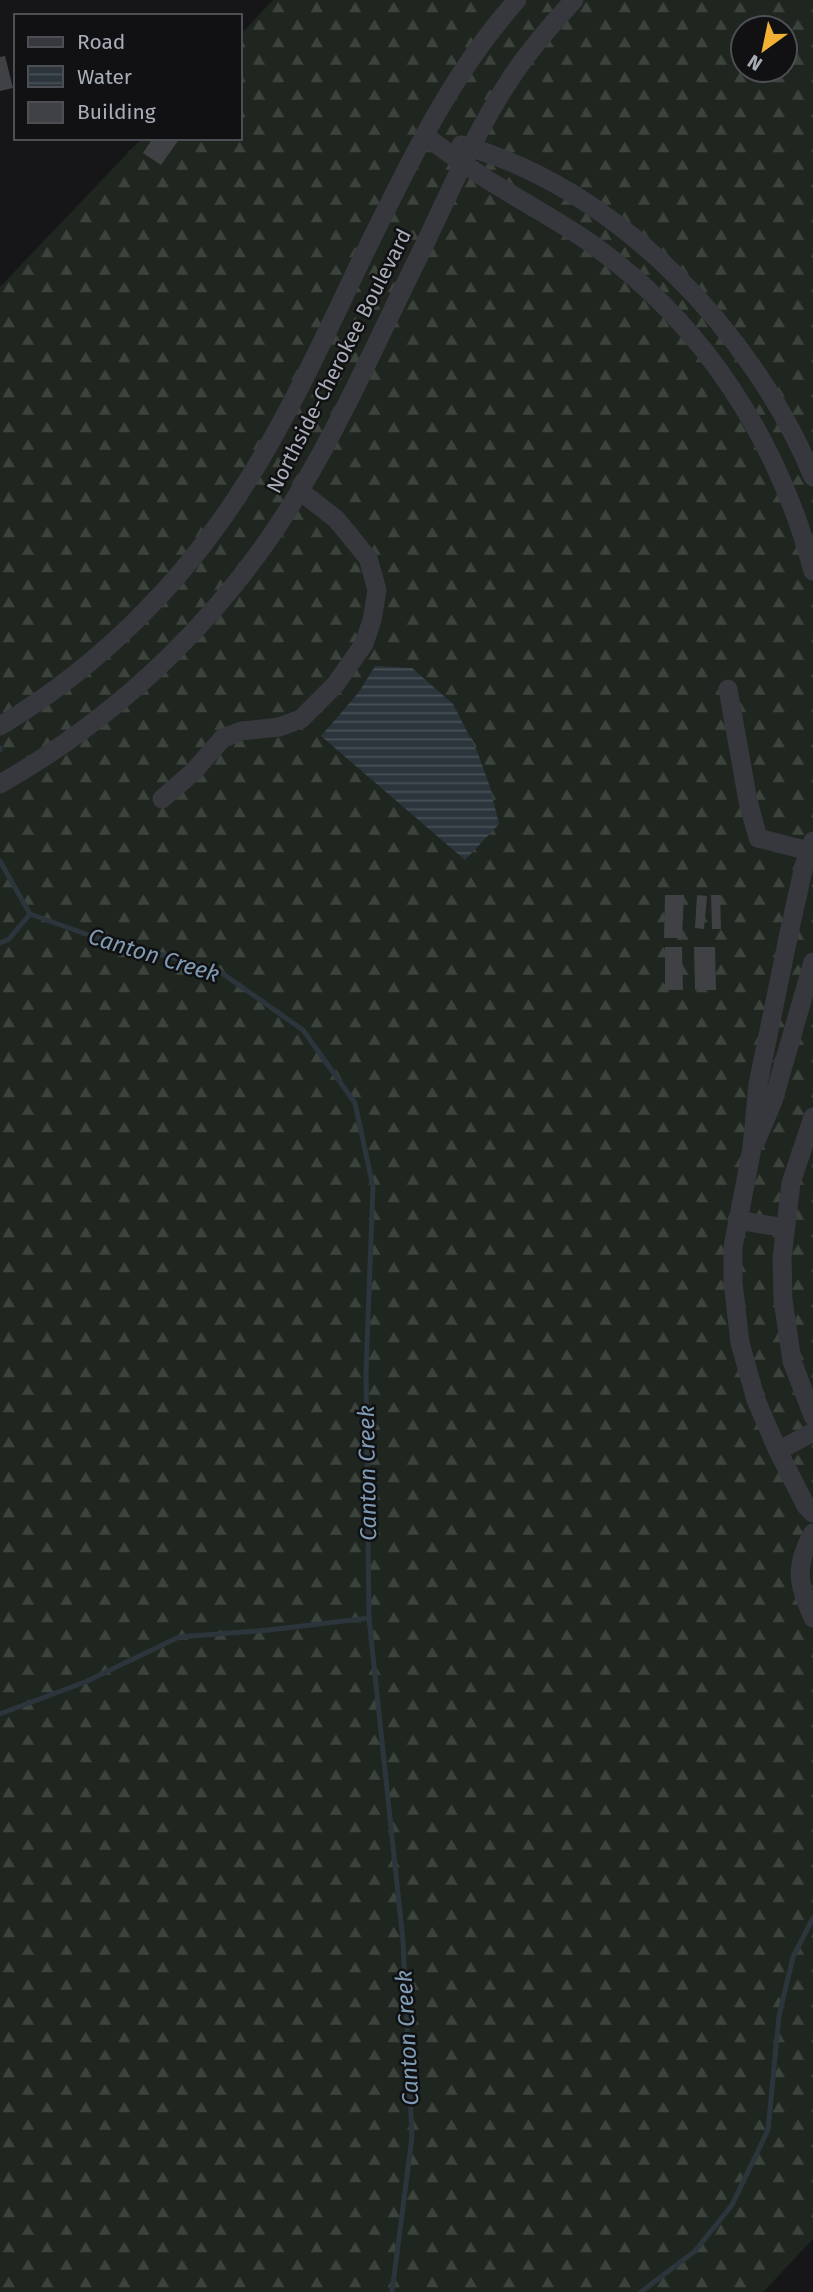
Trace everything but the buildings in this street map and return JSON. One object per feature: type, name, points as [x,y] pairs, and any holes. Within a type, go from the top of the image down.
[{"type":"street","name":"Northside-Cherokee Boulevard","points":[[0,726],[85,666],[158,598],[204,544],[247,481],[284,416],[424,135],[454,82],[517,0]]},
{"type":"street","name":"Northside-Cherokee Boulevard","points":[[0,783],[50,754],[109,710],[163,662],[222,600],[253,561],[300,491],[509,80],[531,49],[573,0]]},
{"type":"street","points":[[424,135],[469,156],[601,251],[638,281],[687,329],[726,379],[764,441],[794,509],[813,571]]},
{"type":"street","points":[[469,156],[510,161],[550,181],[611,222],[674,273],[713,314],[748,359],[791,428],[813,477]]},
{"type":"street","points":[[162,799],[193,772],[223,738],[242,731],[279,727],[301,719],[335,685],[364,645],[377,590],[369,558],[336,519],[300,491]]},
{"type":"street","points":[[728,689],[748,801],[758,838],[812,848],[804,866],[758,1084],[752,1148],[733,1247],[733,1282],[740,1343],[756,1400],[778,1451],[806,1506],[813,1513]]},
{"type":"street","points":[[752,1148],[768,1115],[813,962]]},
{"type":"street","points":[[813,1117],[791,1183],[785,1228],[783,1300],[792,1361],[813,1416]]},
{"type":"street","points":[[737,1220],[785,1228]]},
{"type":"street","points":[[778,1451],[813,1433]]},
{"type":"street","points":[[813,1533],[801,1558],[799,1580],[807,1592],[813,1618]]},
{"type":"green space","points":[[273,0],[813,0],[813,2239],[763,2292],[0,2292],[0,287],[140,140],[242,140],[242,33]]},
{"type":"water","points":[[375,666],[412,668],[453,704],[477,751],[499,824],[465,860],[321,736],[359,692]]},
{"type":"waterway","name":"Canton Creek","points":[[0,861],[30,914],[97,938],[216,969],[303,1030],[355,1103],[373,1187],[366,1372],[369,1618],[403,1941],[412,2137],[392,2292]]},
{"type":"waterway","points":[[0,943],[9,939],[30,914]]},
{"type":"waterway","points":[[0,1714],[85,1682],[179,1637],[369,1618]]},
{"type":"waterway","name":"Canton Creek","points":[[641,2292],[695,2251],[732,2205],[768,2130],[779,2016],[793,1957],[813,1918]]}]
